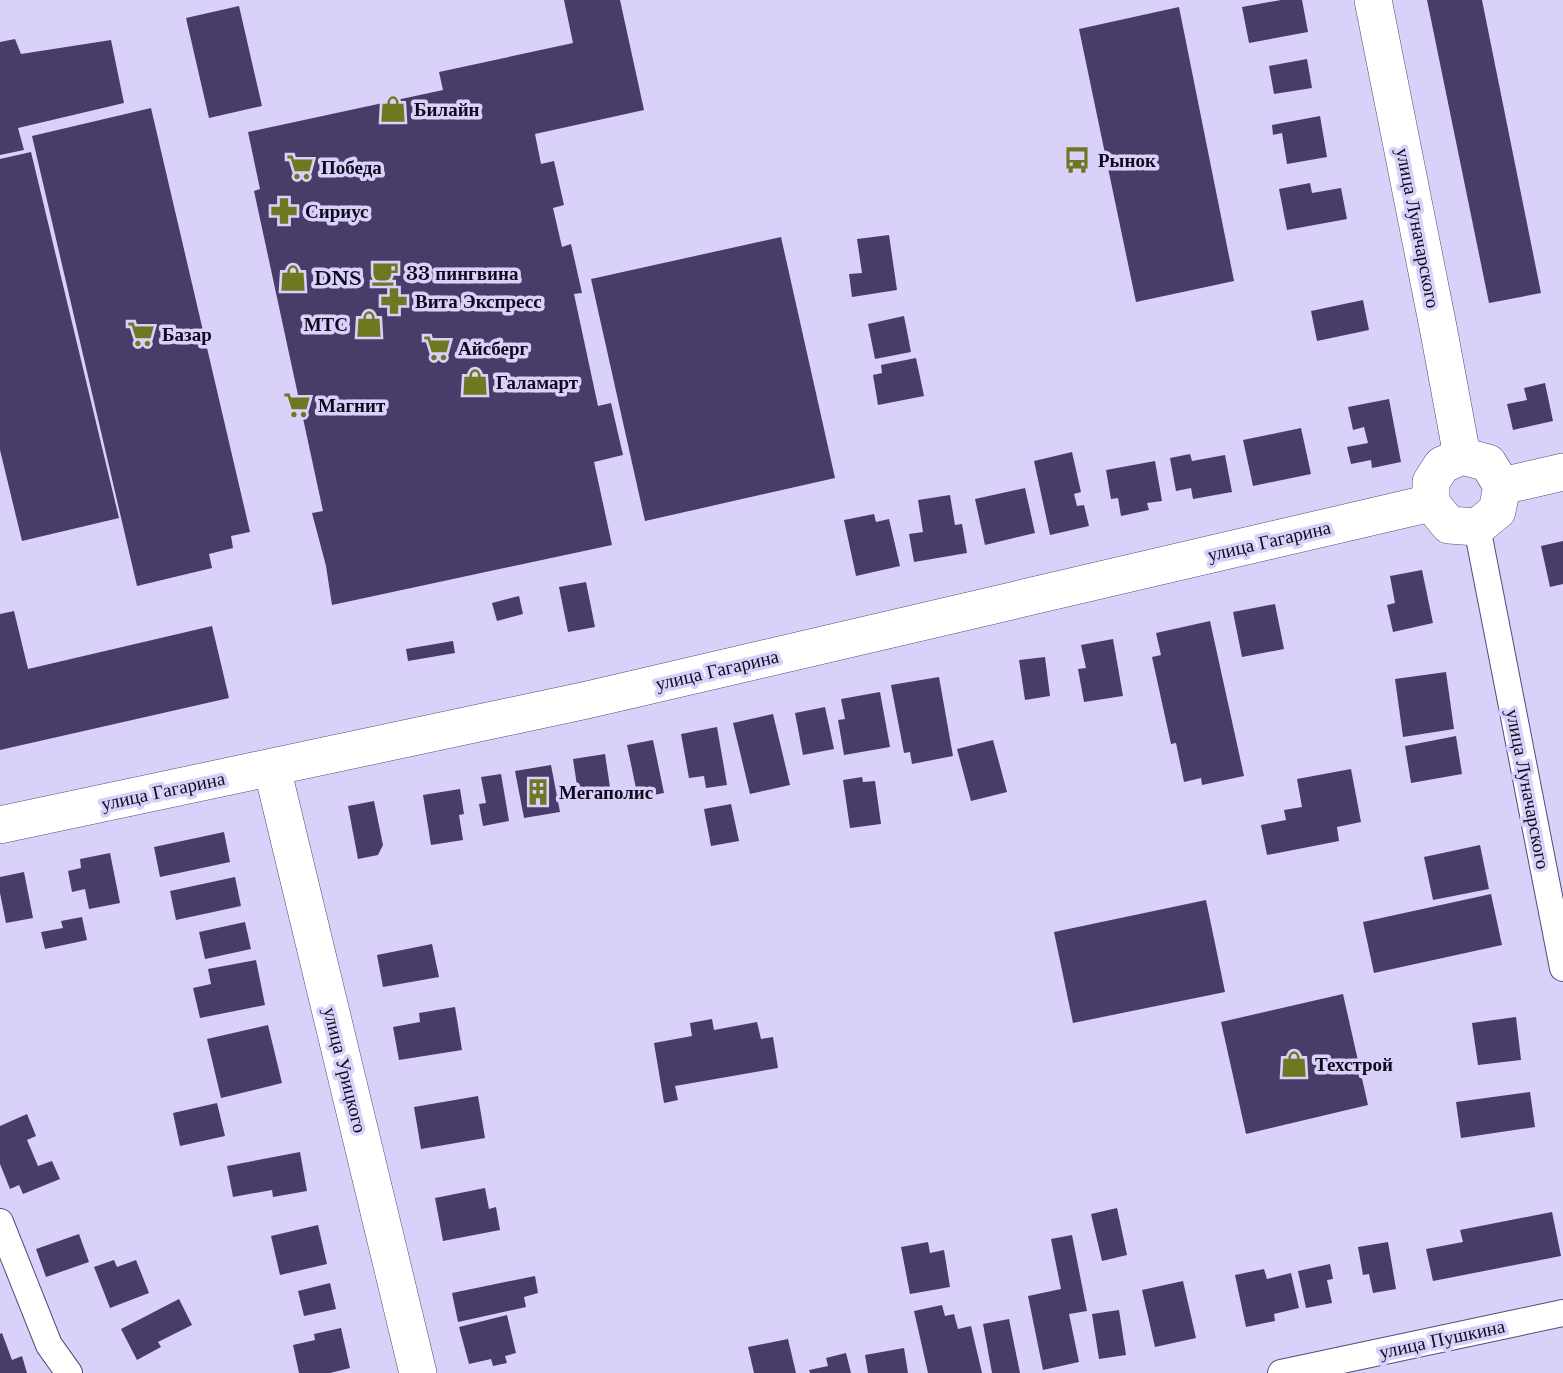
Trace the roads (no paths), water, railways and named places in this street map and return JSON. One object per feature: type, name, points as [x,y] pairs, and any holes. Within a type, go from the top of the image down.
[{"type":"street","name":"улица Луначарского","points":[[1373,0],[1462,456]]},
{"type":"street","points":[[1462,456],[1488,463],[1502,486],[1497,511],[1477,527],[1449,525],[1431,503],[1431,482],[1443,465],[1462,456]]},
{"type":"street","points":[[1502,486],[1563,472]]},
{"type":"street","name":"улица Гагарина","points":[[0,825],[587,700],[1431,503]]},
{"type":"street","name":"улица Луначарского","points":[[1477,527],[1563,968]]},
{"type":"street","name":"улица Урицкого","points":[[272,768],[418,1373]]},
{"type":"street","points":[[0,1222],[49,1345],[69,1373]]},
{"type":"street","name":"улица Пушкина","points":[[1281,1373],[1563,1313]]},
{"type":"place","name":"Билайн","points":[[393,109]]},
{"type":"place","name":"Рынок","points":[[1077,160]]},
{"type":"place","name":"Победа","points":[[300,167]]},
{"type":"place","name":"Сириус","points":[[284,211]]},
{"type":"place","name":"33 пингвина","points":[[385,273]]},
{"type":"place","name":"DNS","points":[[293,278]]},
{"type":"place","name":"Вита Экспресс","points":[[394,301]]},
{"type":"place","name":"МТС","points":[[369,324]]},
{"type":"place","name":"Базар","points":[[141,334]]},
{"type":"place","name":"Айсберг","points":[[437,348]]},
{"type":"place","name":"Галамарт","points":[[475,382]]},
{"type":"place","name":"Магнит","points":[[297,405]]},
{"type":"place","name":"Мегаполис","points":[[538,792]]},
{"type":"place","name":"Техстрой","points":[[1294,1064]]}]
